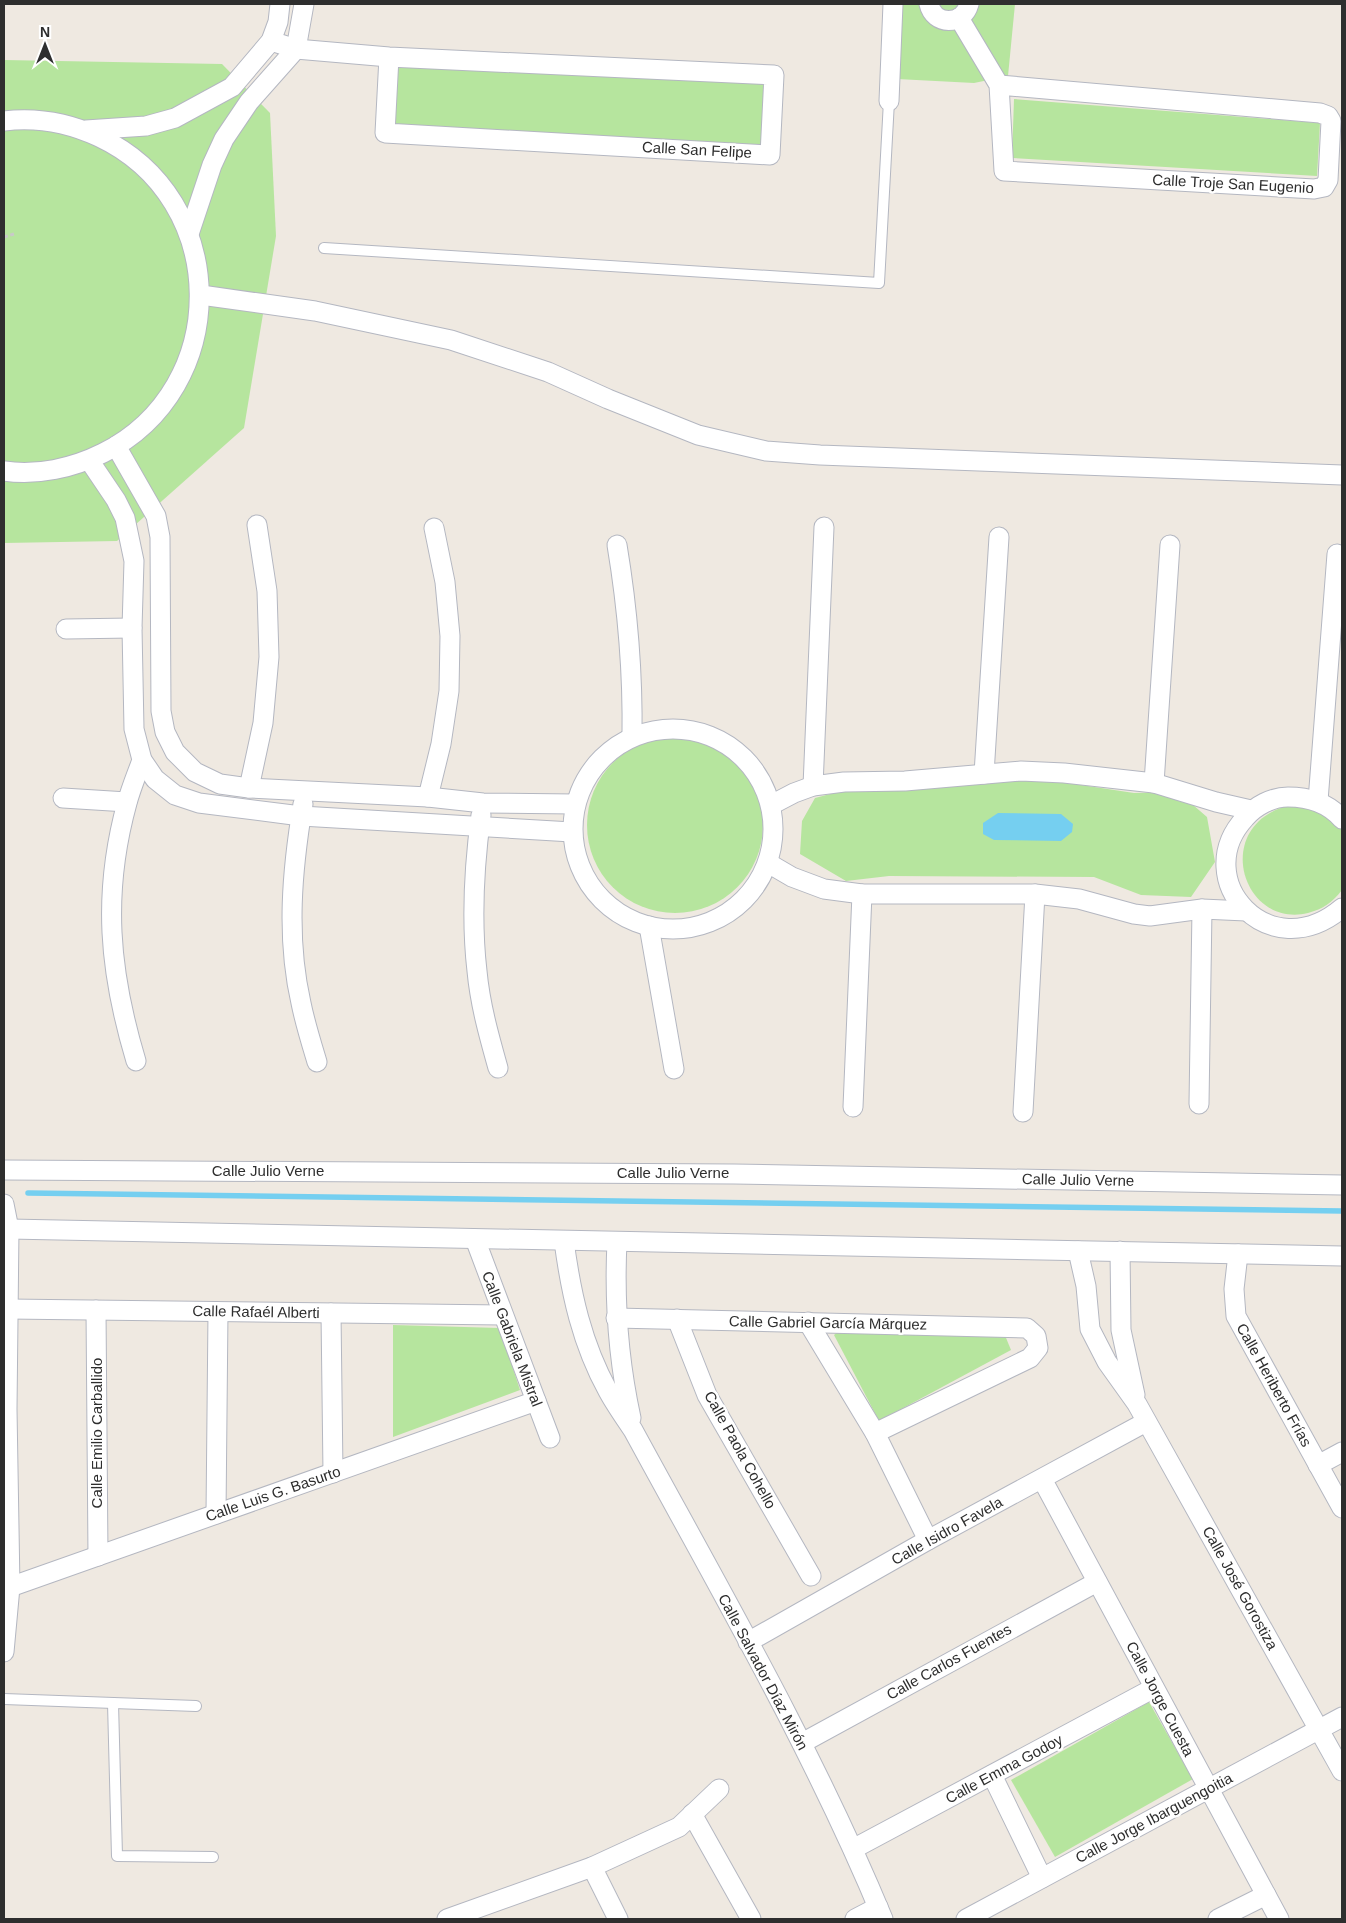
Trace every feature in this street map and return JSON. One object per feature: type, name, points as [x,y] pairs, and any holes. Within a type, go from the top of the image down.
[{"type":"street","points":[[85,130],[146,126],[175,118],[232,86],[271,41],[278,22],[280,4]]},
{"type":"street","points":[[189,234],[212,165],[224,140],[249,102],[296,49],[304,4]]},
{"type":"street","points":[[889,101],[894,4]]},
{"type":"street","points":[[929,4],[933,13],[942,20],[954,20],[964,11]]},
{"type":"street","name":"Calle Troje San Eugenio","points":[[964,11],[999,85],[1004,171],[1314,190],[1324,187],[1328,180],[1331,121],[1328,116],[1320,113],[999,85]]},
{"type":"street","name":"Calle San Felipe","points":[[271,41],[296,49],[389,57],[774,75],[770,154],[385,132],[389,57]]},
{"type":"street","points":[[232,86],[249,102]]},
{"type":"street","points":[[4,121],[52,122],[85,130],[112,143],[137,161],[159,182],[176,207],[189,234],[198,268],[201,295],[197,332],[189,359],[176,385],[160,408],[146,422],[116,446],[89,460],[50,470],[6,473]]},
{"type":"street","points":[[201,295],[315,311],[451,340],[548,372],[608,399],[698,435],[766,451],[820,455],[1342,475]]},
{"type":"street","points":[[116,446],[156,516],[160,537],[161,711],[165,732],[175,752],[195,772],[220,784],[249,788],[428,798],[483,804],[575,804]]},
{"type":"street","points":[[89,460],[116,500],[125,518],[134,561],[132,628],[134,728],[142,760],[155,779],[175,795],[199,803],[301,816],[572,832]]},
{"type":"street","points":[[249,788],[263,723],[269,657],[267,591],[257,525]]},
{"type":"street","points":[[428,798],[441,744],[448,691],[450,654],[445,582],[434,528]]},
{"type":"street","points":[[813,786],[824,528]]},
{"type":"street","points":[[984,774],[998,537]]},
{"type":"street","points":[[617,545],[631,641],[632,737]]},
{"type":"street","points":[[1154,783],[1170,545]]},
{"type":"street","points":[[1318,801],[1337,554]]},
{"type":"street","points":[[66,629],[132,628]]},
{"type":"street","points":[[661,729],[690,729],[718,738],[742,755],[760,778],[772,805],[774,834],[768,863],[757,885],[741,903],[721,917],[698,926],[674,929],[650,926],[625,917],[604,902],[587,881],[576,858],[572,832],[575,804],[583,782],[596,764],[613,748],[632,737],[661,729]]},
{"type":"street","points":[[136,1060],[123,1018],[115,975],[111,932],[114,871],[118,845],[127,802],[142,760]]},
{"type":"street","points":[[772,805],[794,793],[813,786],[844,782],[905,781],[1021,771],[1064,773],[1154,783],[1216,802],[1251,810]]},
{"type":"street","points":[[305,791],[293,876],[293,939],[301,1001],[317,1062]]},
{"type":"street","points":[[1342,819],[1336,812],[1318,801],[1301,797],[1284,797],[1267,802],[1251,810],[1236,827],[1227,848],[1226,871],[1232,892],[1246,911],[1263,923],[1284,929],[1305,928],[1325,921],[1342,908]]},
{"type":"street","points":[[63,798],[127,802]]},
{"type":"street","points":[[483,804],[474,884],[473,923],[477,972],[485,1021],[498,1068]]},
{"type":"street","points":[[768,863],[792,877],[824,889],[862,894],[1035,894],[1079,899],[1134,914],[1150,916],[1202,909],[1246,911]]},
{"type":"street","points":[[852,1107],[862,894]]},
{"type":"street","points":[[1023,1112],[1035,894]]},
{"type":"street","points":[[1200,1104],[1202,909]]},
{"type":"street","points":[[650,926],[674,1069]]},
{"type":"street","name":"Calle Julio Verne","points":[[4,1170],[734,1174],[1342,1184]]},
{"type":"street","points":[[4,1204],[9,1229],[5,1409],[10,1587],[6,1614],[4,1652]]},
{"type":"street","points":[[9,1229],[1342,1256]]},
{"type":"street","name":"Calle Gabriela Mistral","points":[[475,1239],[550,1438]]},
{"type":"street","name":"Calle Salvador Díaz Mirón","points":[[564,1241],[574,1300],[591,1356],[608,1392],[633,1430],[802,1743],[853,1849],[880,1913]]},
{"type":"street","name":"Calle Salvador Díaz Mirón","points":[[617,1242],[616,1318],[622,1374],[633,1430]]},
{"type":"street","name":"Calle José Gorostiza","points":[[1078,1251],[1086,1286],[1090,1329],[1107,1362],[1137,1404],[1342,1771]]},
{"type":"street","name":"Calle José Gorostiza","points":[[1120,1251],[1121,1330],[1137,1404]]},
{"type":"street","name":"Calle Heriberto Frías","points":[[1238,1254],[1234,1289],[1236,1316],[1342,1508]]},
{"type":"street","name":"Calle Rafaél Alberti","points":[[8,1309],[503,1316]]},
{"type":"street","name":"Calle Emilio Carballido","points":[[96,1310],[98,1556]]},
{"type":"street","points":[[216,1514],[218,1312]]},
{"type":"street","points":[[332,1313],[332,1473]]},
{"type":"street","name":"Calle Gabriel García Márquez","points":[[616,1318],[1027,1328],[1036,1336],[1038,1348],[1030,1358],[875,1432]]},
{"type":"street","name":"Calle Paola Cohello","points":[[677,1319],[707,1395],[811,1576]]},
{"type":"street","points":[[808,1322],[875,1432],[928,1540]]},
{"type":"street","name":"Calle Luis G. Basurto","points":[[10,1587],[536,1401]]},
{"type":"street","name":"Calle Isidro Favela","points":[[748,1642],[928,1540],[1146,1422]]},
{"type":"street","points":[[1318,1465],[1342,1452]]},
{"type":"street","name":"Calle Jorge Cuesta","points":[[1042,1479],[1279,1919]]},
{"type":"street","name":"Calle Carlos Fuentes","points":[[802,1743],[1097,1582]]},
{"type":"street","name":"Calle Emma Godoy","points":[[853,1849],[1154,1688]]},
{"type":"street","name":"Calle Jorge Ibarguengoitia","points":[[966,1919],[1342,1718]]},
{"type":"street","points":[[992,1775],[1042,1878]]},
{"type":"street","points":[[447,1919],[483,1914],[592,1867],[679,1826],[719,1789]]},
{"type":"street","points":[[692,1814],[750,1919]]},
{"type":"street","points":[[592,1867],[618,1919]]},
{"type":"street","points":[[1218,1919],[1266,1894]]},
{"type":"street","points":[[855,1919],[880,1913]]},
{"type":"lane","points":[[324,248],[879,283],[889,101]]},
{"type":"lane","points":[[4,1699],[196,1706]]},
{"type":"lane","points":[[113,1703],[118,1856],[213,1857]]},
{"type":"path","points":[[4,237],[14,234]]},
{"type":"green space","points":[[903,4],[1015,4],[1008,76],[974,83],[897,79]]},
{"type":"green space","points":[[4,60],[222,64],[270,113],[276,236],[244,428],[117,541],[4,543]]},
{"type":"green space","points":[[396,64],[765,80],[762,145],[396,124]]},
{"type":"green space","points":[[1014,99],[1320,123],[1317,176],[1012,158]]},
{"type":"green space","points":[[684,737],[709,743],[717,747],[743,769],[757,791],[762,808],[762,842],[757,859],[743,881],[731,893],[709,907],[692,912],[666,913],[641,907],[633,903],[607,881],[593,859],[588,842],[587,816],[593,791],[597,783],[619,757],[641,743],[658,738]]},
{"type":"green space","points":[[1035,778],[1134,793],[1178,792],[1207,817],[1215,862],[1191,897],[1141,895],[1094,877],[889,876],[846,881],[800,854],[802,821],[815,798],[853,788]]},
{"type":"green space","points":[[1290,805],[1302,805],[1335,820],[1342,828],[1342,890],[1327,904],[1308,913],[1285,914],[1266,906],[1252,891],[1244,872],[1243,852],[1250,833],[1265,816]]},
{"type":"green space","points":[[393,1325],[500,1328],[520,1390],[393,1437]]},
{"type":"green space","points":[[840,1330],[1004,1333],[1011,1350],[879,1421],[834,1335]]},
{"type":"green space","points":[[1149,1702],[1193,1779],[1055,1857],[1011,1780]]},
{"type":"water","points":[[998,813],[1061,814],[1073,824],[1072,832],[1061,841],[994,840],[983,834],[983,823]]},
{"type":"waterway","points":[[28,1193],[1342,1211]]}]
